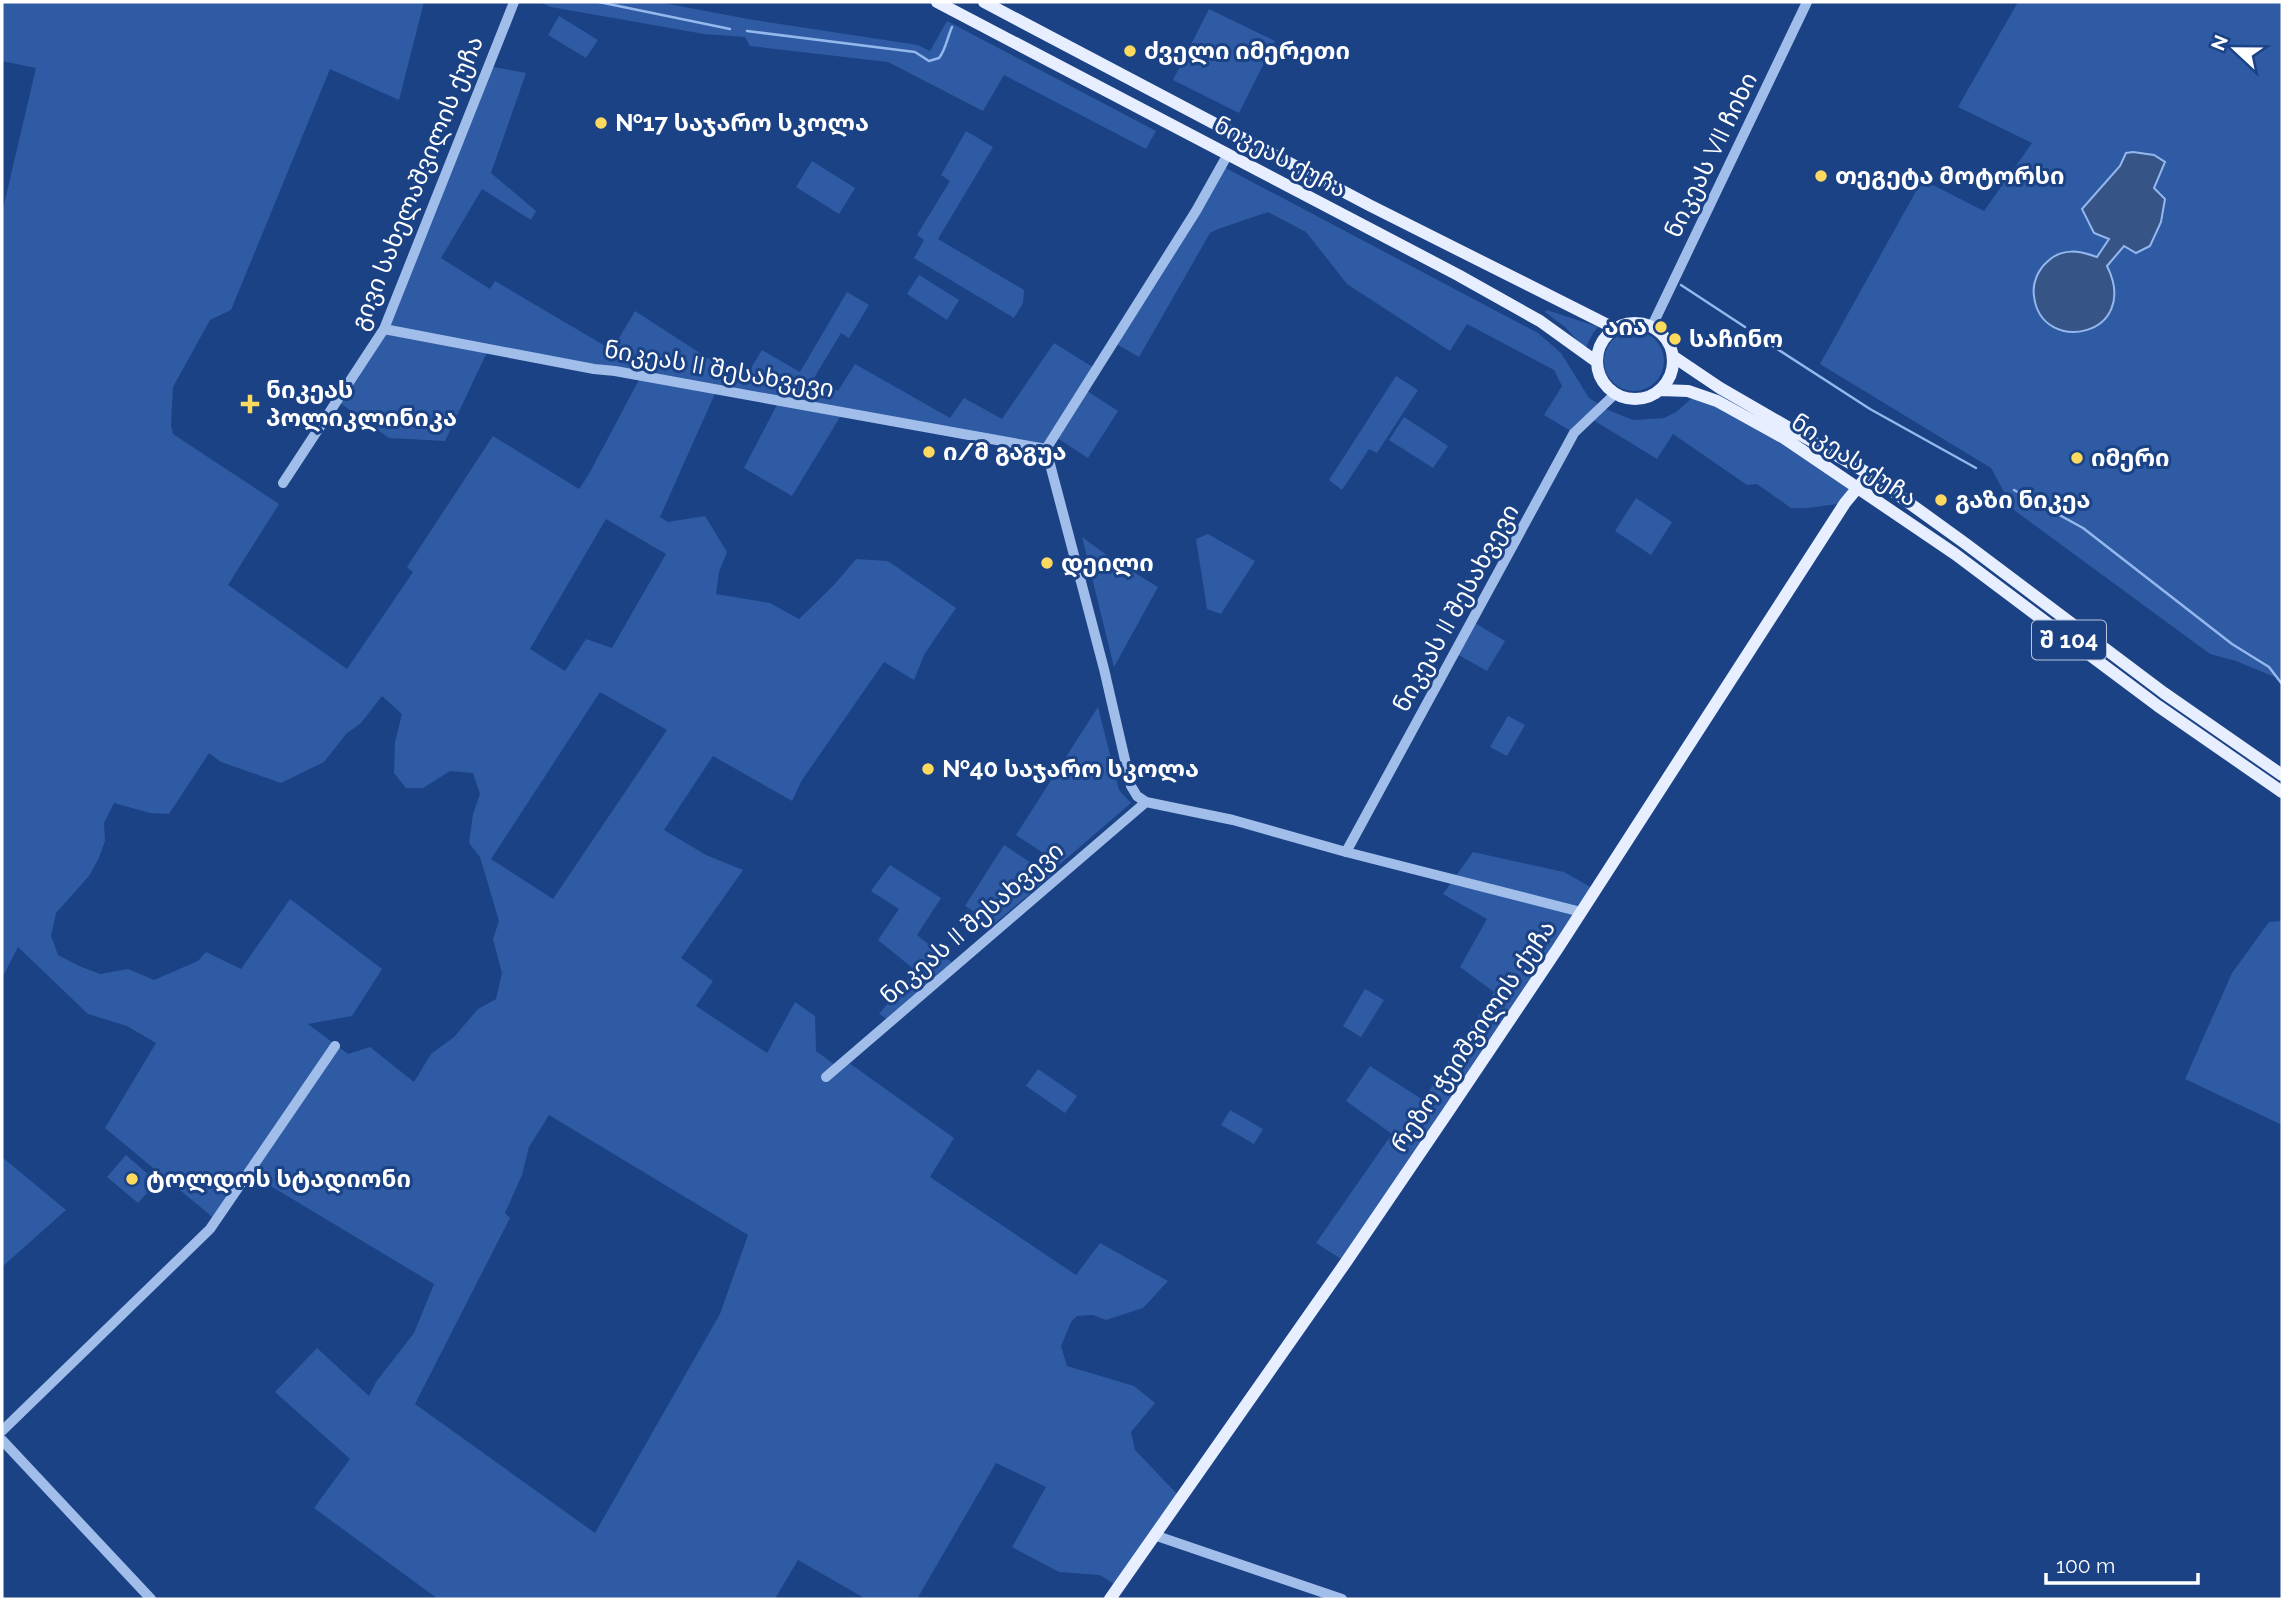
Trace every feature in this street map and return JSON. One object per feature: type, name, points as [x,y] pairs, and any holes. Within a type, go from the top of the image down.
[{"type":"main road","name":"ნიკეას ქუჩა","points":[[937,2],[1479,286],[1540,321],[1597,362],[1599,376],[1615,394],[1626,399],[1639,400],[1661,390],[1688,391],[1717,401],[1763,426],[1857,486],[1955,554],[2158,706],[2282,792]]},
{"type":"main road","name":"ნიკეას ქუჩა","points":[[984,2],[1381,211],[1614,328]]},
{"type":"main road","points":[[1597,362],[1598,350],[1604,338],[1614,328],[1639,322],[1652,326]]},
{"type":"main road","name":"ნიკეას ქუჩა","points":[[1652,326],[1663,334],[1674,357],[1720,388],[1869,474],[2164,693],[2282,775]]},
{"type":"main road","points":[[1661,390],[1673,369],[1674,357]]},
{"type":"main road","name":"რეზო ჭეიშვილის ქუჩა","points":[[1110,1599],[1346,1262],[1581,912],[1857,486],[1869,474]]},
{"type":"street","name":"გივი სახელაშვილის ქუჩა","points":[[284,483],[384,330],[514,2]]},
{"type":"street","name":"ნიკეას VII ჩიხი","points":[[1652,326],[1807,2]]},
{"type":"street","points":[[1228,154],[1196,211],[1046,449],[1104,668],[1130,786],[1137,796],[1146,802],[1233,820],[1581,912]]},
{"type":"street","name":"ნიკეას II შესახვევი","points":[[384,330],[1046,449]]},
{"type":"street","name":"ნიკეას II შესახვევი","points":[[1346,852],[1574,433],[1615,394]]},
{"type":"street","name":"ნიკეას II შესახვევი","points":[[826,1077],[1146,802]]},
{"type":"street","points":[[2,1431],[210,1229],[335,1046]]},
{"type":"street","points":[[2,1440],[151,1599]]},
{"type":"street","points":[[1154,1535],[1342,1599]]},
{"type":"shaded area","points":[[2,2],[424,2],[399,100],[330,69],[231,310],[210,320],[173,387],[173,434],[279,504],[228,585],[347,669],[413,572],[407,567],[493,436],[579,489],[641,376],[489,348],[445,441],[389,438],[337,401],[384,329],[488,66],[526,73],[491,173],[536,211],[531,220],[482,189],[441,258],[490,289],[495,281],[612,350],[635,311],[743,381],[762,350],[800,372],[847,292],[869,305],[849,338],[841,333],[814,378],[838,391],[855,364],[950,418],[964,398],[1002,419],[1054,343],[1096,369],[1084,389],[1118,411],[1088,458],[1054,436],[1046,449],[843,412],[792,496],[744,468],[779,401],[717,389],[660,517],[668,522],[705,516],[727,552],[719,572],[716,594],[770,603],[799,619],[856,559],[888,561],[956,608],[925,653],[914,680],[884,662],[802,780],[792,801],[713,756],[664,830],[706,855],[743,870],[681,958],[713,981],[696,1006],[767,1053],[795,1002],[815,1016],[816,1051],[838,1067],[845,1060],[954,1138],[930,1177],[1076,1275],[1100,1243],[1168,1281],[1143,1308],[1106,1320],[1093,1315],[1077,1316],[1071,1322],[1061,1346],[1067,1366],[1134,1386],[1155,1403],[1131,1432],[1135,1450],[1180,1497],[1119,1587],[1100,1575],[1059,1572],[1012,1547],[1046,1487],[996,1463],[917,1599],[866,1599],[798,1560],[775,1599],[438,1599],[314,1508],[350,1459],[275,1392],[317,1348],[369,1396],[376,1382],[414,1333],[434,1284],[249,1173],[216,1220],[105,1128],[156,1043],[127,1026],[88,1014],[18,947],[2,978],[2,213],[36,68],[2,61]],"holes":[[[606,519],[666,554],[612,648],[586,639],[565,671],[530,649]],[[600,692],[667,730],[553,899],[491,859]],[[382,696],[402,714],[395,742],[394,773],[406,788],[423,788],[450,771],[473,773],[480,794],[473,814],[469,843],[480,857],[499,921],[493,939],[502,973],[496,999],[478,1009],[454,1037],[431,1054],[414,1082],[370,1047],[348,1054],[308,1024],[352,1016],[382,969],[290,899],[241,969],[206,952],[198,961],[154,980],[128,969],[100,974],[58,955],[51,936],[56,913],[89,876],[99,858],[105,841],[104,823],[114,803],[150,813],[169,814],[209,753],[221,762],[281,783],[324,762],[346,734],[361,723]],[[549,1115],[748,1235],[720,1314],[595,1533],[415,1404],[510,1218],[505,1213],[522,1175],[529,1147]]]},
{"type":"shaded area","points":[[539,2],[658,2],[918,45],[930,51],[947,21],[1156,131],[1146,149],[1004,75],[983,111],[888,62],[750,46],[745,37],[704,34],[551,7]]},
{"type":"shaded area","points":[[2018,2],[2282,2],[2282,680],[2236,661],[2210,654],[2014,510],[1991,468],[1820,364],[1915,193],[1917,177],[1984,211],[2032,143],[1958,107]]},
{"type":"shaded area","points":[[1209,9],[1275,41],[1239,113],[1173,80]]},
{"type":"shaded area","points":[[559,16],[598,40],[586,58],[548,35]]},
{"type":"shaded area","points":[[966,131],[993,147],[938,239],[1024,290],[1023,303],[1014,318],[914,258],[924,240],[917,235],[950,181],[941,175]]},
{"type":"shaded area","points":[[2126,153],[2154,155],[2165,162],[2154,188],[2165,199],[2161,222],[2150,246],[2136,253],[2124,246],[2107,266],[2114,290],[2111,309],[2101,322],[2086,330],[2069,332],[2053,327],[2041,315],[2034,296],[2036,277],[2053,257],[2065,252],[2097,257],[2109,239],[2094,233],[2082,209],[2120,166]]},
{"type":"shaded area","points":[[812,161],[855,188],[839,214],[796,187]]},
{"type":"shaded area","points":[[1222,166],[1538,333],[1561,353],[1589,398],[1608,410],[1633,420],[1664,418],[1676,412],[1692,398],[1693,393],[1857,486],[1845,503],[1791,508],[1757,484],[1747,485],[1673,434],[1657,459],[1590,418],[1574,433],[1544,415],[1562,386],[1554,370],[1467,324],[1450,351],[1347,284],[1306,232],[1268,212],[1210,233],[1139,357],[1113,342]]},
{"type":"shaded area","points":[[919,275],[959,300],[947,320],[907,294]]},
{"type":"shaded area","points":[[1547,310],[1598,327],[1585,349],[1565,327],[1545,312]]},
{"type":"shaded area","points":[[1634,331],[1651,336],[1659,344],[1664,361],[1659,378],[1651,386],[1634,391],[1617,386],[1609,378],[1604,361],[1609,344],[1617,336]]},
{"type":"shaded area","points":[[1396,376],[1418,390],[1377,453],[1369,449],[1342,490],[1329,480]]},
{"type":"shaded area","points":[[1404,417],[1448,446],[1433,468],[1389,440]]},
{"type":"shaded area","points":[[1636,498],[1672,522],[1651,555],[1615,531]]},
{"type":"shaded area","points":[[1208,534],[1255,561],[1221,614],[1207,609],[1196,539]]},
{"type":"shaded area","points":[[1082,537],[1158,587],[1114,667]]},
{"type":"shaded area","points":[[1473,622],[1505,641],[1487,671],[1455,653]]},
{"type":"shaded area","points":[[1098,707],[1119,790],[1131,803],[1060,864],[1016,835]]},
{"type":"shaded area","points":[[1508,716],[1525,725],[1507,756],[1490,747]]},
{"type":"shaded area","points":[[1004,845],[1051,876],[994,924],[965,906]]},
{"type":"shaded area","points":[[1473,852],[1564,872],[1594,889],[1346,1262],[1316,1243],[1392,1134],[1346,1101],[1370,1066],[1423,1100],[1494,992],[1460,967],[1487,919],[1443,894]]},
{"type":"shaded area","points":[[890,865],[941,898],[917,935],[955,965],[890,1021],[879,1014],[915,970],[878,940],[899,909],[871,891]]},
{"type":"shaded area","points":[[2282,921],[2282,1125],[2185,1079],[2232,973],[2269,922]]},
{"type":"shaded area","points":[[1365,989],[1384,1000],[1361,1037],[1343,1026]]},
{"type":"shaded area","points":[[1038,1069],[1077,1096],[1065,1113],[1026,1086]]},
{"type":"shaded area","points":[[1230,1110],[1263,1129],[1254,1144],[1221,1125]]},
{"type":"shaded area","name":"ტოლდოს სტადიონი","points":[[126,1155],[157,1182],[138,1203],[107,1177]]},
{"type":"shaded area","points":[[2,1157],[66,1210],[2,1267]]},
{"type":"waterway","points":[[599,2],[730,29]]},
{"type":"waterway","points":[[747,31],[915,52],[929,61],[939,58],[952,27]]},
{"type":"waterway","points":[[1681,285],[1745,327]]},
{"type":"waterway","points":[[1765,341],[1870,409],[1976,468]]},
{"type":"waterway","points":[[2014,490],[2083,528],[2232,644],[2269,667],[2282,684]]},
{"type":"place","name":"ძველი იმერეთი","points":[[1130,51]]},
{"type":"place","name":"№17 საჯარო სკოლა","points":[[601,123]]},
{"type":"place","name":"თეგეტა მოტორსი","points":[[1821,176]]},
{"type":"place","name":"აია","points":[[1661,327]]},
{"type":"place","name":"საჩინო","points":[[1675,339]]},
{"type":"place","name":"ნიკეას პოლიკლინიკა","points":[[250,404]]},
{"type":"place","name":"ი/მ გაგუა","points":[[929,452]]},
{"type":"place","name":"იმერი","points":[[2077,458]]},
{"type":"place","name":"გაზი ნიკეა","points":[[1941,500]]},
{"type":"place","name":"დეილი","points":[[1047,563]]},
{"type":"place","name":"№40 საჯარო სკოლა","points":[[928,769]]},
{"type":"place","name":"ტოლდოს სტადიონი","points":[[132,1179]]}]
